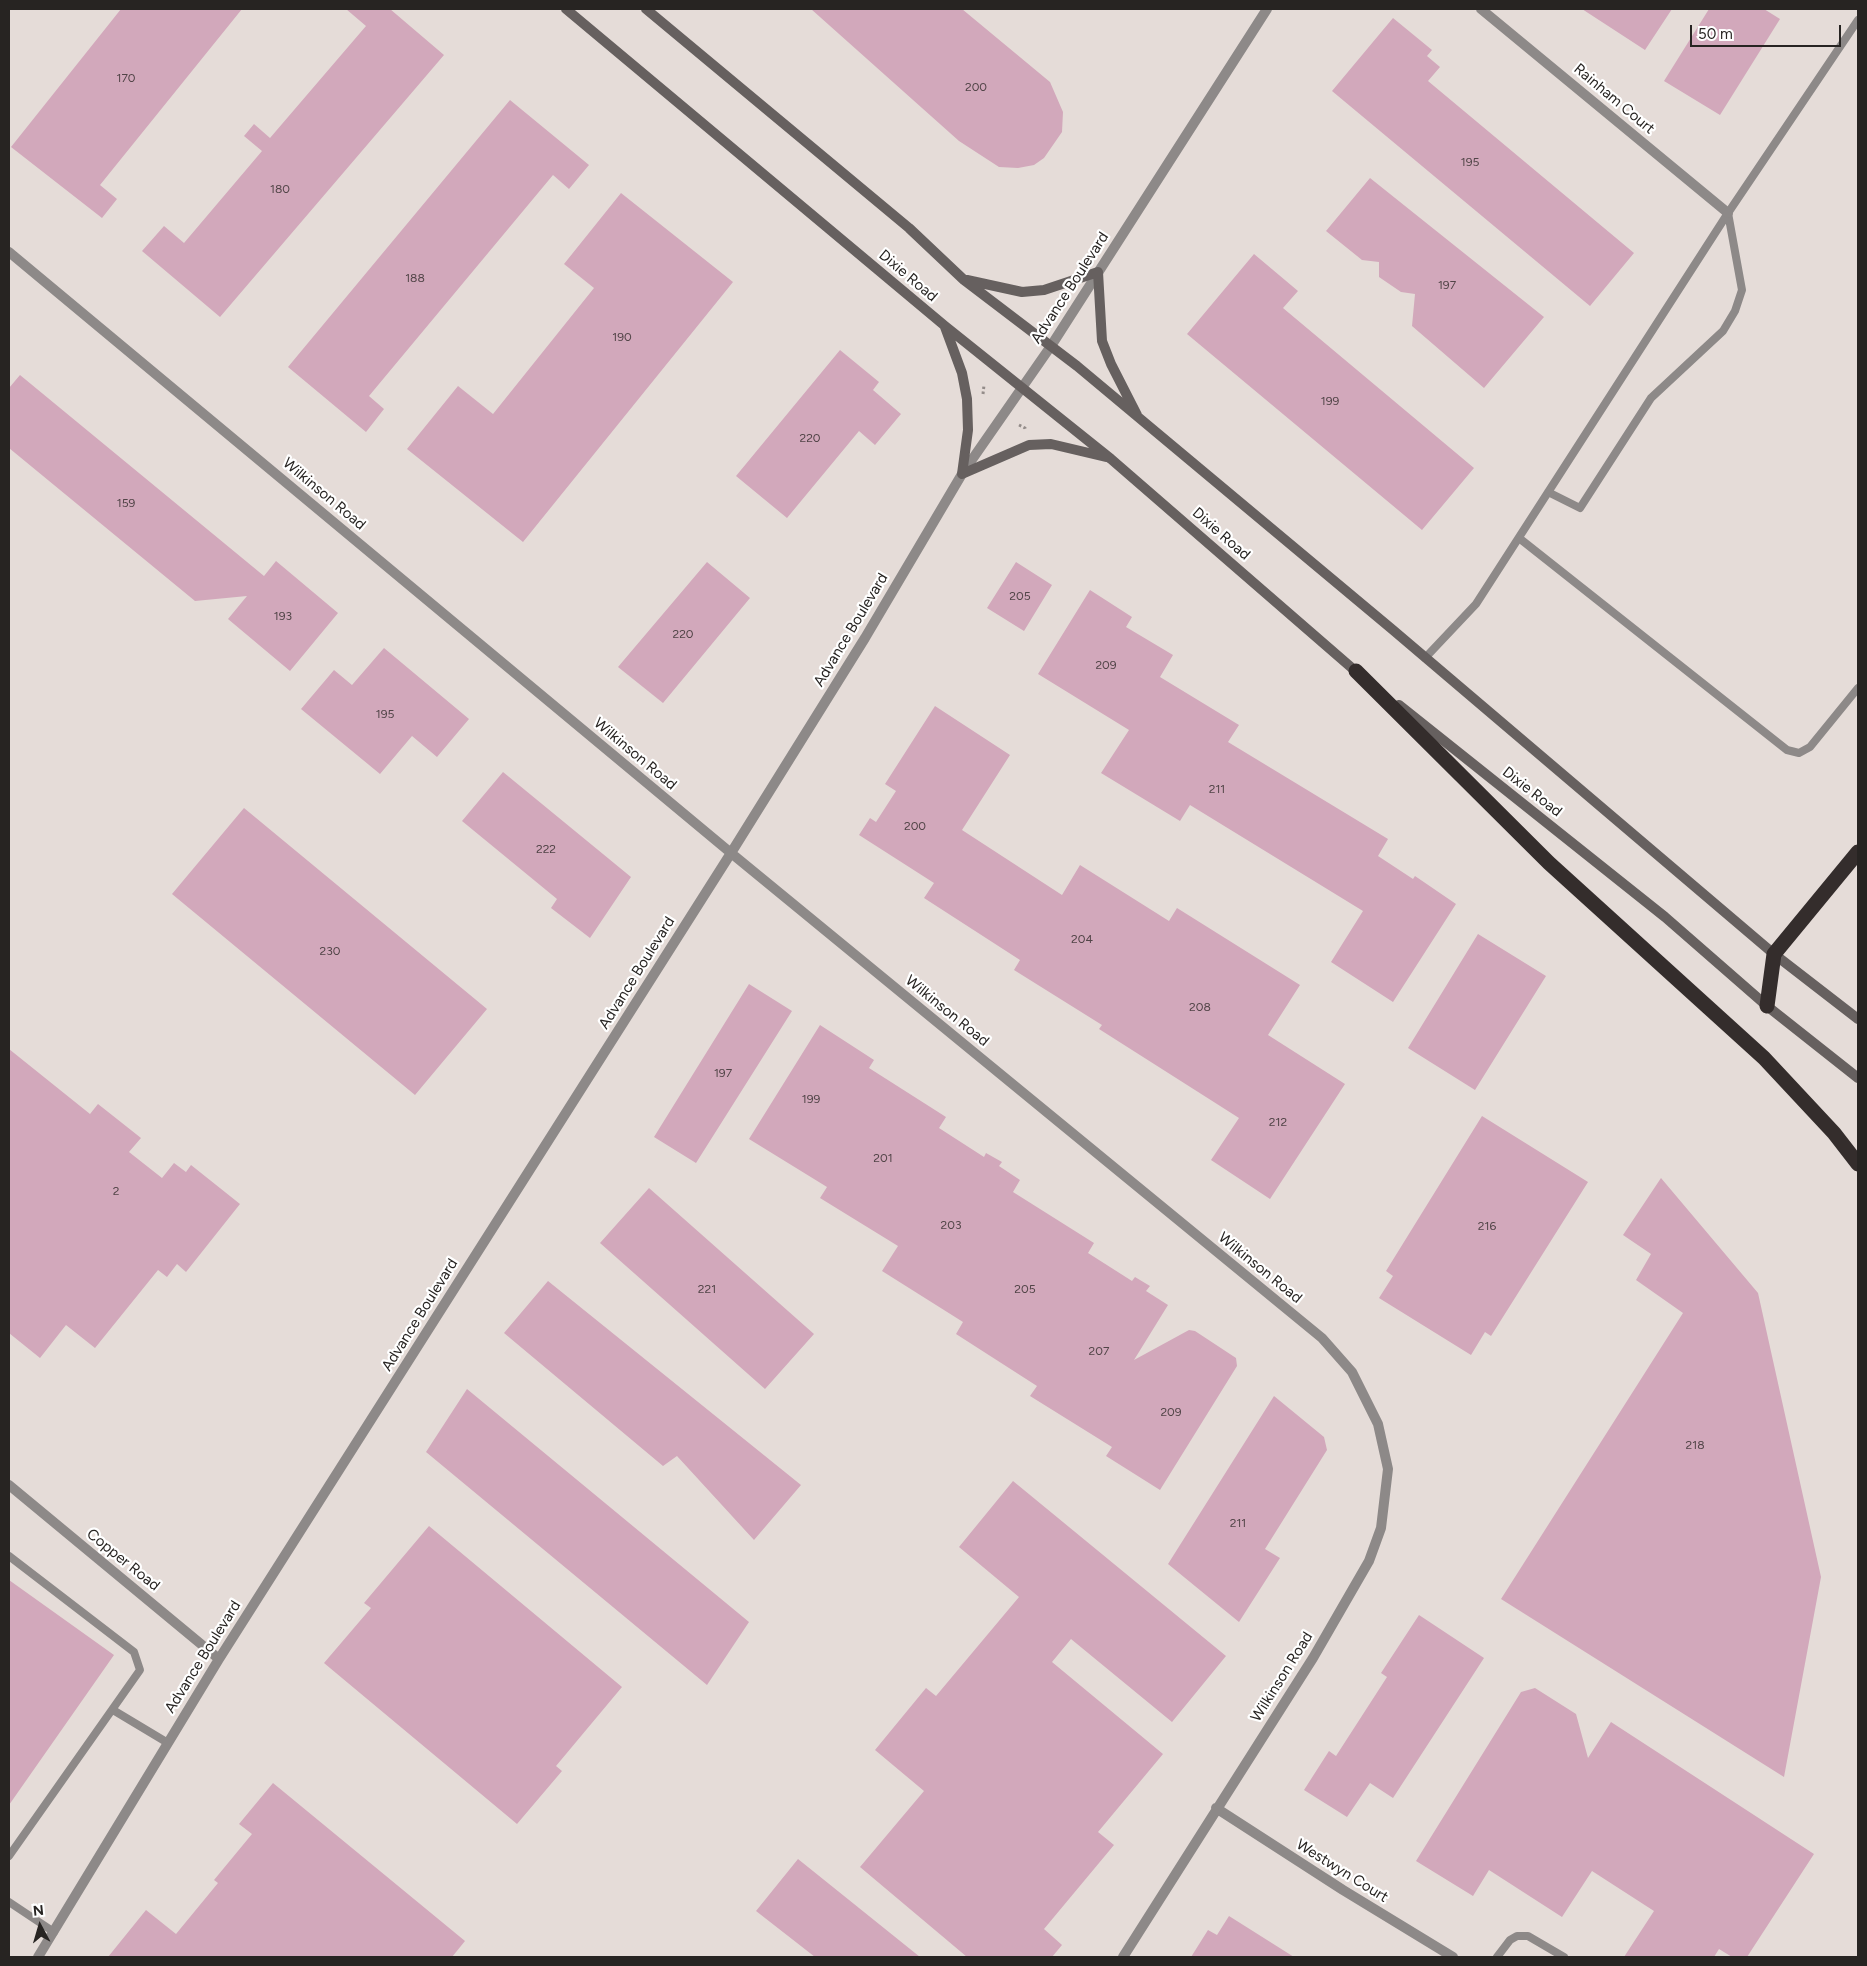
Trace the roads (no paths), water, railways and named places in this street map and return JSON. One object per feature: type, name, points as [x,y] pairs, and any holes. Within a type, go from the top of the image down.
[{"type":"highway","points":[[1356,671],[1549,863],[1764,1058],[1834,1133],[1858,1164]]},
{"type":"highway","points":[[1767,1006],[1774,954],[1858,852]]},
{"type":"main road","name":"Dixie Road","points":[[566,9],[944,326],[1111,459],[1356,671],[1666,916],[1767,1006],[1858,1078]]},
{"type":"main road","points":[[646,9],[909,228],[964,280],[1051,346],[1426,658],[1774,954],[1858,1019]]},
{"type":"main road","points":[[964,280],[1022,292],[1044,290],[1098,272],[1102,341],[1111,364],[1139,420]]},
{"type":"main road","points":[[944,326],[962,373],[967,399],[968,430],[962,474]]},
{"type":"main road","points":[[962,474],[1029,445],[1051,444],[1111,459]]},
{"type":"street","name":"Advance Boulevard","points":[[38,1957],[219,1659],[731,853],[865,638],[962,474],[1051,346],[1267,9]]},
{"type":"street","name":"Rainham Court","points":[[1481,9],[1728,213]]},
{"type":"street","name":"Wilkinson Road","points":[[9,252],[731,853],[1322,1338],[1352,1372],[1378,1424],[1388,1469],[1380,1528],[1369,1562],[1308,1665],[1122,1957]]},
{"type":"street","name":"Copper Road","points":[[9,1485],[219,1659]]},
{"type":"street","name":"Westwyn Court","points":[[1216,1808],[1343,1890],[1453,1957]]},
{"type":"lane","points":[[1426,658],[1476,604],[1728,213],[1858,20]]},
{"type":"lane","points":[[1548,492],[1580,508],[1651,398],[1723,331],[1735,311],[1742,290],[1728,213]]},
{"type":"lane","points":[[1519,538],[1787,750],[1799,753],[1810,747],[1858,688]]},
{"type":"lane","points":[[9,1556],[134,1652],[140,1670],[9,1856]]},
{"type":"lane","points":[[113,1710],[168,1744]]},
{"type":"lane","points":[[9,1902],[54,1932]]},
{"type":"lane","points":[[1497,1957],[1510,1940],[1517,1936],[1528,1936],[1564,1957]]}]
